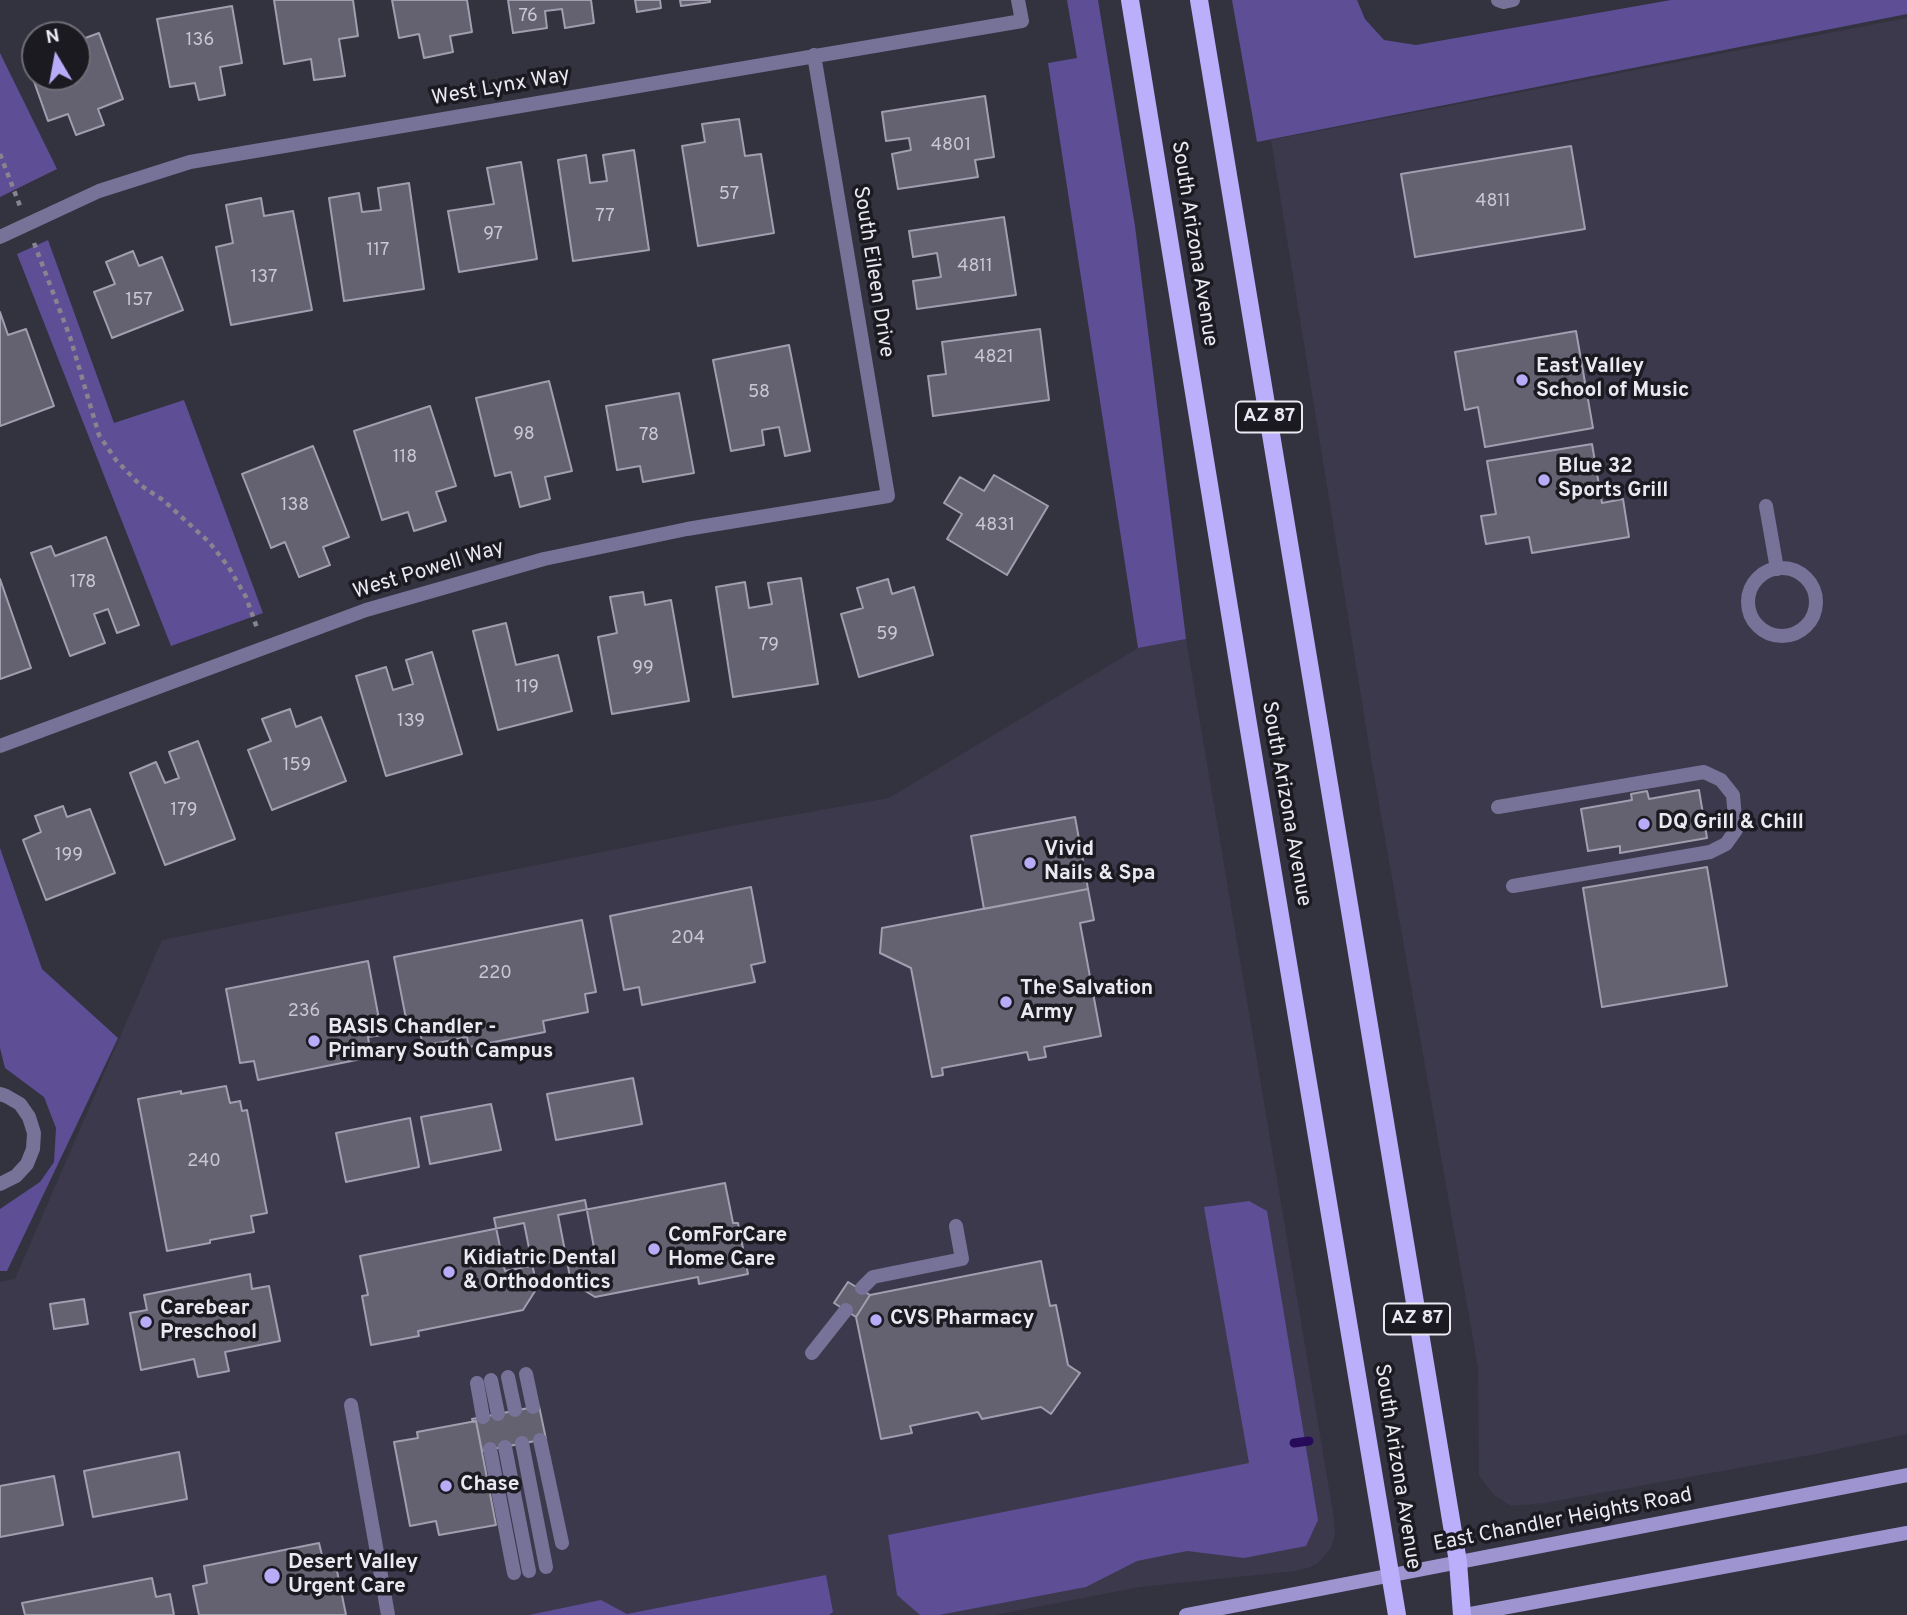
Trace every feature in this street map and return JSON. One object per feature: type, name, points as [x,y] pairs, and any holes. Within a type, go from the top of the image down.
[{"type":"main road","name":"South Arizona Avenue","points":[[1130,0],[1397,1615]]},
{"type":"main road","name":"AZ 87","points":[[1199,0],[1458,1562],[1463,1615]]},
{"type":"main road","name":"East Chandler Heights Road","points":[[1186,1615],[1907,1475]]},
{"type":"main road","points":[[1463,1615],[1907,1532]]},
{"type":"street","name":"West Lynx Way","points":[[0,237],[99,191],[190,162],[1021,21],[1018,0]]},
{"type":"street","points":[[1498,0],[1513,0]]},
{"type":"street","name":"South Eileen Drive","points":[[814,55],[887,496]]},
{"type":"street","name":"West Powell Way","points":[[0,746],[366,610],[544,559],[687,529],[887,496]]},
{"type":"street","points":[[1766,506],[1777,569]]},
{"type":"street","points":[[1777,569],[1793,570],[1801,574],[1812,587],[1815,596],[1814,613],[1809,623],[1792,634],[1781,636],[1770,634],[1753,620],[1748,598],[1758,579],[1766,572],[1777,569]]},
{"type":"street","points":[[1498,807],[1704,772],[1721,780],[1733,795],[1736,830],[1727,844],[1710,852],[1513,886]]},
{"type":"street","points":[[0,1094],[20,1104],[29,1117],[34,1133],[33,1149],[27,1164],[16,1176],[0,1184]]},
{"type":"street","points":[[862,1288],[873,1277],[962,1259],[956,1226]]},
{"type":"street","points":[[812,1353],[846,1310]]},
{"type":"street","points":[[526,1374],[533,1407]]},
{"type":"street","points":[[508,1377],[515,1410]]},
{"type":"street","points":[[484,1381],[491,1415]]},
{"type":"street","points":[[351,1405],[388,1615]]},
{"type":"street","points":[[540,1440],[562,1543]]},
{"type":"street","points":[[522,1443],[546,1567]]},
{"type":"street","points":[[497,1448],[522,1572]]},
{"type":"path","points":[[0,154],[70,337],[99,435],[132,477],[163,500],[209,542],[228,566],[246,597],[265,648]]},
{"type":"shaded area","points":[[1067,0],[1098,0],[1135,226],[1186,639],[1138,648],[1048,63],[1077,58]]},
{"type":"shaded area","points":[[1232,0],[1357,0],[1365,19],[1384,40],[1416,45],[1671,0],[1907,0],[1907,14],[1257,142]]},
{"type":"shaded area","points":[[1907,18],[1907,1434],[1816,1454],[1545,1503],[1511,1506],[1494,1495],[1479,1476],[1478,1367],[1372,764],[1271,140]]},
{"type":"shaded area","points":[[0,53],[57,169],[0,197]]},
{"type":"shaded area","points":[[48,240],[114,423],[184,400],[263,613],[171,646],[17,254]]},
{"type":"shaded area","points":[[1186,639],[1334,1518],[1335,1535],[1331,1548],[1318,1563],[1295,1571],[1140,1587],[995,1615],[0,1615],[0,1282],[15,1279],[162,940],[742,824],[889,798],[1138,648]]},
{"type":"shaded area","points":[[0,848],[42,969],[118,1038],[7,1271],[0,1271],[0,1209],[40,1182],[54,1162],[56,1128],[44,1097],[5,1068],[0,1048]]},
{"type":"shaded area","points":[[1249,1201],[1267,1211],[1318,1520],[1306,1546],[1244,1558],[1187,1551],[1137,1561],[1086,1587],[939,1615],[920,1615],[897,1595],[888,1535],[1249,1463],[1204,1207]]},
{"type":"shaded area","points":[[826,1575],[833,1612],[829,1615],[529,1615],[601,1600],[627,1614]]},
{"type":"building","points":[[274,0],[353,0],[358,36],[339,39],[345,76],[314,80],[311,59],[284,64]]},
{"type":"building","points":[[392,0],[467,0],[472,32],[450,36],[453,52],[424,58],[419,34],[399,38]]},
{"type":"building","points":[[508,0],[591,0],[594,23],[565,28],[562,9],[545,11],[547,28],[513,33]]},
{"type":"building","points":[[635,0],[660,0],[661,8],[637,12]]},
{"type":"building","points":[[680,0],[710,0],[710,2],[681,6]]},
{"type":"building","points":[[232,6],[242,63],[220,67],[225,95],[199,100],[195,83],[170,87],[157,19]]},
{"type":"building","points":[[99,33],[123,99],[98,109],[104,125],[76,135],[68,114],[48,121],[37,91],[91,91],[91,36]]},
{"type":"building","points":[[985,96],[994,157],[975,160],[978,177],[898,189],[892,154],[911,150],[909,138],[886,141],[882,112]]},
{"type":"building","points":[[739,119],[745,156],[761,154],[774,233],[698,246],[682,146],[705,142],[702,124]]},
{"type":"building","points":[[1571,146],[1585,229],[1415,257],[1401,174]]},
{"type":"building","points":[[634,150],[649,250],[573,261],[558,160],[586,155],[590,183],[607,181],[603,155]]},
{"type":"building","points":[[521,162],[537,259],[459,272],[448,211],[494,204],[487,168]]},
{"type":"building","points":[[409,183],[424,289],[344,301],[329,198],[359,193],[362,212],[381,210],[378,188]]},
{"type":"building","points":[[261,198],[264,216],[293,211],[312,310],[231,325],[216,247],[233,243],[226,205]]},
{"type":"building","points":[[1004,217],[1016,295],[917,309],[913,281],[941,277],[937,253],[913,257],[909,231]]},
{"type":"building","points":[[133,251],[139,266],[162,257],[183,310],[112,338],[94,292],[115,284],[106,262]]},
{"type":"building","points":[[0,312],[8,335],[26,329],[54,406],[0,426]]},
{"type":"building","points":[[1040,329],[1049,400],[933,416],[928,376],[946,374],[942,342]]},
{"type":"building","name":"East Valley School of Music","points":[[1576,331],[1593,428],[1485,447],[1478,407],[1465,410],[1455,352]]},
{"type":"building","points":[[789,345],[810,451],[785,456],[779,427],[762,430],[764,445],[731,451],[713,360]]},
{"type":"building","points":[[549,381],[572,471],[545,477],[550,499],[520,507],[511,472],[495,476],[476,398]]},
{"type":"building","points":[[679,393],[694,473],[643,482],[640,466],[617,470],[606,406]]},
{"type":"building","points":[[430,406],[456,486],[436,492],[446,521],[414,531],[408,512],[382,520],[354,431]]},
{"type":"building","name":"Blue 32 Sports Grill","points":[[1592,444],[1602,503],[1623,499],[1629,537],[1532,553],[1529,537],[1486,544],[1481,516],[1496,514],[1487,461]]},
{"type":"building","points":[[313,446],[349,537],[323,547],[330,565],[299,577],[285,542],[271,548],[242,474]]},
{"type":"building","points":[[994,475],[1048,506],[1007,575],[947,539],[962,514],[944,503],[960,477],[984,491]]},
{"type":"building","points":[[106,537],[139,625],[117,633],[108,609],[94,614],[105,643],[70,656],[31,553],[51,546],[55,556]]},
{"type":"building","points":[[801,578],[818,684],[733,697],[716,587],[745,582],[749,608],[772,604],[768,583]]},
{"type":"building","points":[[0,579],[31,668],[0,679]]},
{"type":"building","points":[[888,579],[892,594],[914,587],[933,655],[859,677],[841,614],[863,608],[857,588]]},
{"type":"building","points":[[643,592],[645,605],[671,600],[689,701],[612,714],[598,637],[617,633],[610,597]]},
{"type":"building","points":[[506,623],[516,665],[558,655],[572,711],[498,730],[473,631]]},
{"type":"building","points":[[432,652],[462,754],[386,776],[356,676],[386,667],[393,690],[413,684],[406,660]]},
{"type":"building","points":[[290,709],[296,727],[321,717],[346,781],[272,810],[248,750],[271,741],[262,719]]},
{"type":"building","points":[[198,741],[235,839],[165,865],[130,773],[156,762],[165,783],[179,778],[169,752]]},
{"type":"building","name":"DQ Grill & Chill","points":[[1699,790],[1707,838],[1620,853],[1620,846],[1588,851],[1581,809],[1632,800],[1631,794],[1647,791],[1649,799]]},
{"type":"building","points":[[63,806],[67,817],[90,809],[115,873],[46,900],[23,840],[41,832],[35,816]]},
{"type":"building","name":"Vivid Nails & Spa","points":[[1075,817],[1088,889],[984,909],[971,836]]},
{"type":"building","points":[[1707,867],[1727,986],[1602,1007],[1583,888]]},
{"type":"building","points":[[751,887],[765,962],[751,965],[755,982],[642,1005],[639,987],[624,990],[610,916]]},
{"type":"building","name":"The Salvation Army","points":[[1088,889],[1094,920],[1080,923],[1101,1036],[1044,1047],[1046,1057],[1029,1060],[1027,1052],[942,1068],[943,1075],[932,1077],[911,968],[880,953],[882,928]]},
{"type":"building","points":[[582,920],[596,992],[585,994],[588,1012],[543,1021],[545,1032],[469,1047],[467,1037],[423,1046],[419,1027],[408,1029],[394,957]]},
{"type":"building","points":[[368,961],[382,1035],[368,1037],[371,1057],[258,1080],[254,1061],[240,1063],[226,989]]},
{"type":"building","points":[[633,1078],[642,1124],[556,1140],[547,1094]]},
{"type":"building","points":[[226,1086],[230,1103],[240,1101],[242,1111],[247,1110],[267,1213],[251,1216],[254,1232],[167,1251],[138,1099]]},
{"type":"building","points":[[491,1104],[501,1150],[430,1164],[421,1117]]},
{"type":"building","points":[[410,1118],[419,1167],[346,1182],[336,1133]]},
{"type":"building","name":"ComForCare Home Care","points":[[725,1183],[733,1223],[738,1223],[748,1274],[699,1284],[698,1277],[595,1297],[571,1282],[558,1215]]},
{"type":"building","points":[[585,1200],[595,1253],[505,1271],[494,1218]]},
{"type":"building","name":"Kidiatric Dental & Orthodontics","points":[[524,1223],[537,1288],[523,1310],[418,1331],[419,1336],[371,1345],[362,1296],[368,1295],[360,1256]]},
{"type":"building","name":"CVS Pharmacy","points":[[1041,1261],[1050,1306],[1056,1305],[1068,1365],[1080,1373],[1051,1414],[1041,1407],[982,1419],[978,1412],[910,1426],[912,1433],[881,1439],[856,1317],[870,1295]]},
{"type":"building","points":[[250,1274],[252,1289],[269,1286],[280,1341],[225,1352],[229,1371],[198,1377],[194,1359],[141,1370],[130,1313],[147,1310],[144,1295]]},
{"type":"building","points":[[848,1282],[870,1295],[856,1317],[834,1303]]},
{"type":"building","points":[[84,1299],[88,1324],[54,1329],[50,1304]]},
{"type":"building","points":[[539,1406],[546,1439],[482,1451],[476,1421],[473,1422],[472,1419]]},
{"type":"building","name":"Chase","points":[[476,1421],[496,1525],[439,1535],[436,1521],[410,1526],[394,1442],[418,1438],[417,1432]]},
{"type":"building","points":[[179,1452],[187,1499],[93,1517],[84,1471]]},
{"type":"building","points":[[54,1476],[63,1525],[0,1537],[0,1486]]},
{"type":"building","name":"Desert Valley Urgent Care","points":[[319,1543],[325,1568],[336,1566],[346,1615],[199,1615],[193,1586],[207,1583],[204,1566]]},
{"type":"building","points":[[152,1578],[156,1597],[170,1594],[174,1615],[25,1615],[22,1603]]},
{"type":"waterway","points":[[1294,1443],[1309,1441]]},
{"type":"place","name":"East Valley School of Music","points":[[1522,380]]},
{"type":"place","name":"Blue 32 Sports Grill","points":[[1544,480]]},
{"type":"place","name":"DQ Grill & Chill","points":[[1644,824]]},
{"type":"place","name":"Vivid Nails & Spa","points":[[1030,863]]},
{"type":"place","name":"The Salvation Army","points":[[1006,1002]]},
{"type":"place","name":"BASIS Chandler - Primary South Campus","points":[[314,1041]]},
{"type":"place","name":"ComForCare Home Care","points":[[654,1249]]},
{"type":"place","name":"Kidiatric Dental & Orthodontics","points":[[449,1272]]},
{"type":"place","name":"CVS Pharmacy","points":[[876,1320]]},
{"type":"place","name":"Carebear Preschool","points":[[146,1322]]},
{"type":"place","name":"Chase","points":[[446,1486]]},
{"type":"place","name":"Desert Valley Urgent Care","points":[[272,1576]]}]
